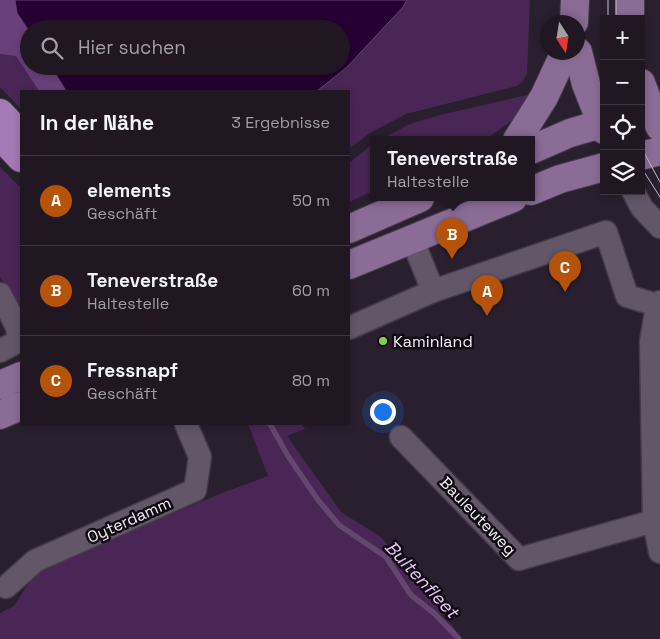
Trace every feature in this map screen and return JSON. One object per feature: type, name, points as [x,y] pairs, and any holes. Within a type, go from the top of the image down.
[{"type":"highway","points":[[0,113],[20,134]]},
{"type":"highway","points":[[0,136],[20,157]]},
{"type":"main road","points":[[574,15],[575,0]]},
{"type":"main road","points":[[630,0],[630,15]]},
{"type":"main road","points":[[520,136],[544,97],[561,60]]},
{"type":"main road","points":[[580,60],[588,90],[600,118]]},
{"type":"main road","points":[[645,94],[653,114]]},
{"type":"main road","points":[[535,148],[570,133],[600,126]]},
{"type":"main road","points":[[645,155],[660,151]]},
{"type":"main road","points":[[535,189],[560,179],[600,168]]},
{"type":"main road","points":[[350,229],[413,201]]},
{"type":"main road","points":[[350,264],[506,201]]},
{"type":"main road","points":[[0,385],[20,376]]},
{"type":"main road","points":[[0,416],[20,406]]},
{"type":"street","points":[[635,195],[642,208],[660,227]]},
{"type":"street","points":[[350,328],[433,291],[606,232],[627,296],[658,304],[651,342],[654,521],[660,552]]},
{"type":"street","points":[[412,239],[433,291]]},
{"type":"street","points":[[0,294],[17,327],[19,338],[15,343],[0,350]]},
{"type":"street","name":"Oyterdamm","points":[[6,587],[35,561],[195,490],[200,457],[186,425]]},
{"type":"street","name":"Bauleuteweg","points":[[401,437],[520,559],[654,521]]},
{"type":"shaded area","points":[[0,0],[15,0],[17,13],[22,20],[20,20],[20,62],[16,56],[0,54]]},
{"type":"shaded area","points":[[15,0],[407,0],[403,7],[350,64],[350,20],[22,20],[17,13]]},
{"type":"shaded area","points":[[407,0],[530,0],[527,74],[517,86],[406,114],[370,133],[350,148],[350,90],[318,90],[337,75],[350,75],[350,64],[403,7]]},
{"type":"shaded area","points":[[0,54],[16,55],[20,61],[20,75],[29,75],[38,90],[20,90],[20,108],[0,87]]},
{"type":"shaded area","points":[[28,75],[56,75],[65,90],[38,90]]},
{"type":"shaded area","points":[[56,75],[337,75],[318,90],[65,90]]},
{"type":"shaded area","points":[[527,95],[530,96],[515,118],[490,136],[387,136],[410,124],[440,115]]},
{"type":"shaded area","points":[[370,146],[370,192],[350,202],[350,162]]},
{"type":"shaded area","points":[[0,167],[20,187],[20,316],[0,276]]},
{"type":"shaded area","points":[[248,425],[303,425],[305,429],[287,436],[341,512],[381,537],[434,601],[444,618],[452,625],[462,639],[0,639],[0,613],[14,606],[37,570],[222,493],[268,476]]},
{"type":"waterway","name":"Bultenfleet","points":[[271,425],[288,456],[318,500],[339,525],[386,557],[411,595],[435,614],[459,639]]},
{"type":"tram line","points":[[608,0],[608,15]]},
{"type":"tram line","points":[[616,0],[616,15]]},
{"type":"tram line","points":[[643,150],[660,182]]},
{"type":"tram line","points":[[645,173],[660,197]]},
{"type":"place","name":"Teneverstraße","points":[[452,259]]},
{"type":"place","name":"Fressnapf","points":[[565,292]]},
{"type":"place","name":"elements","points":[[487,316]]},
{"type":"place","name":"Kaminland","points":[[383,341]]}]
